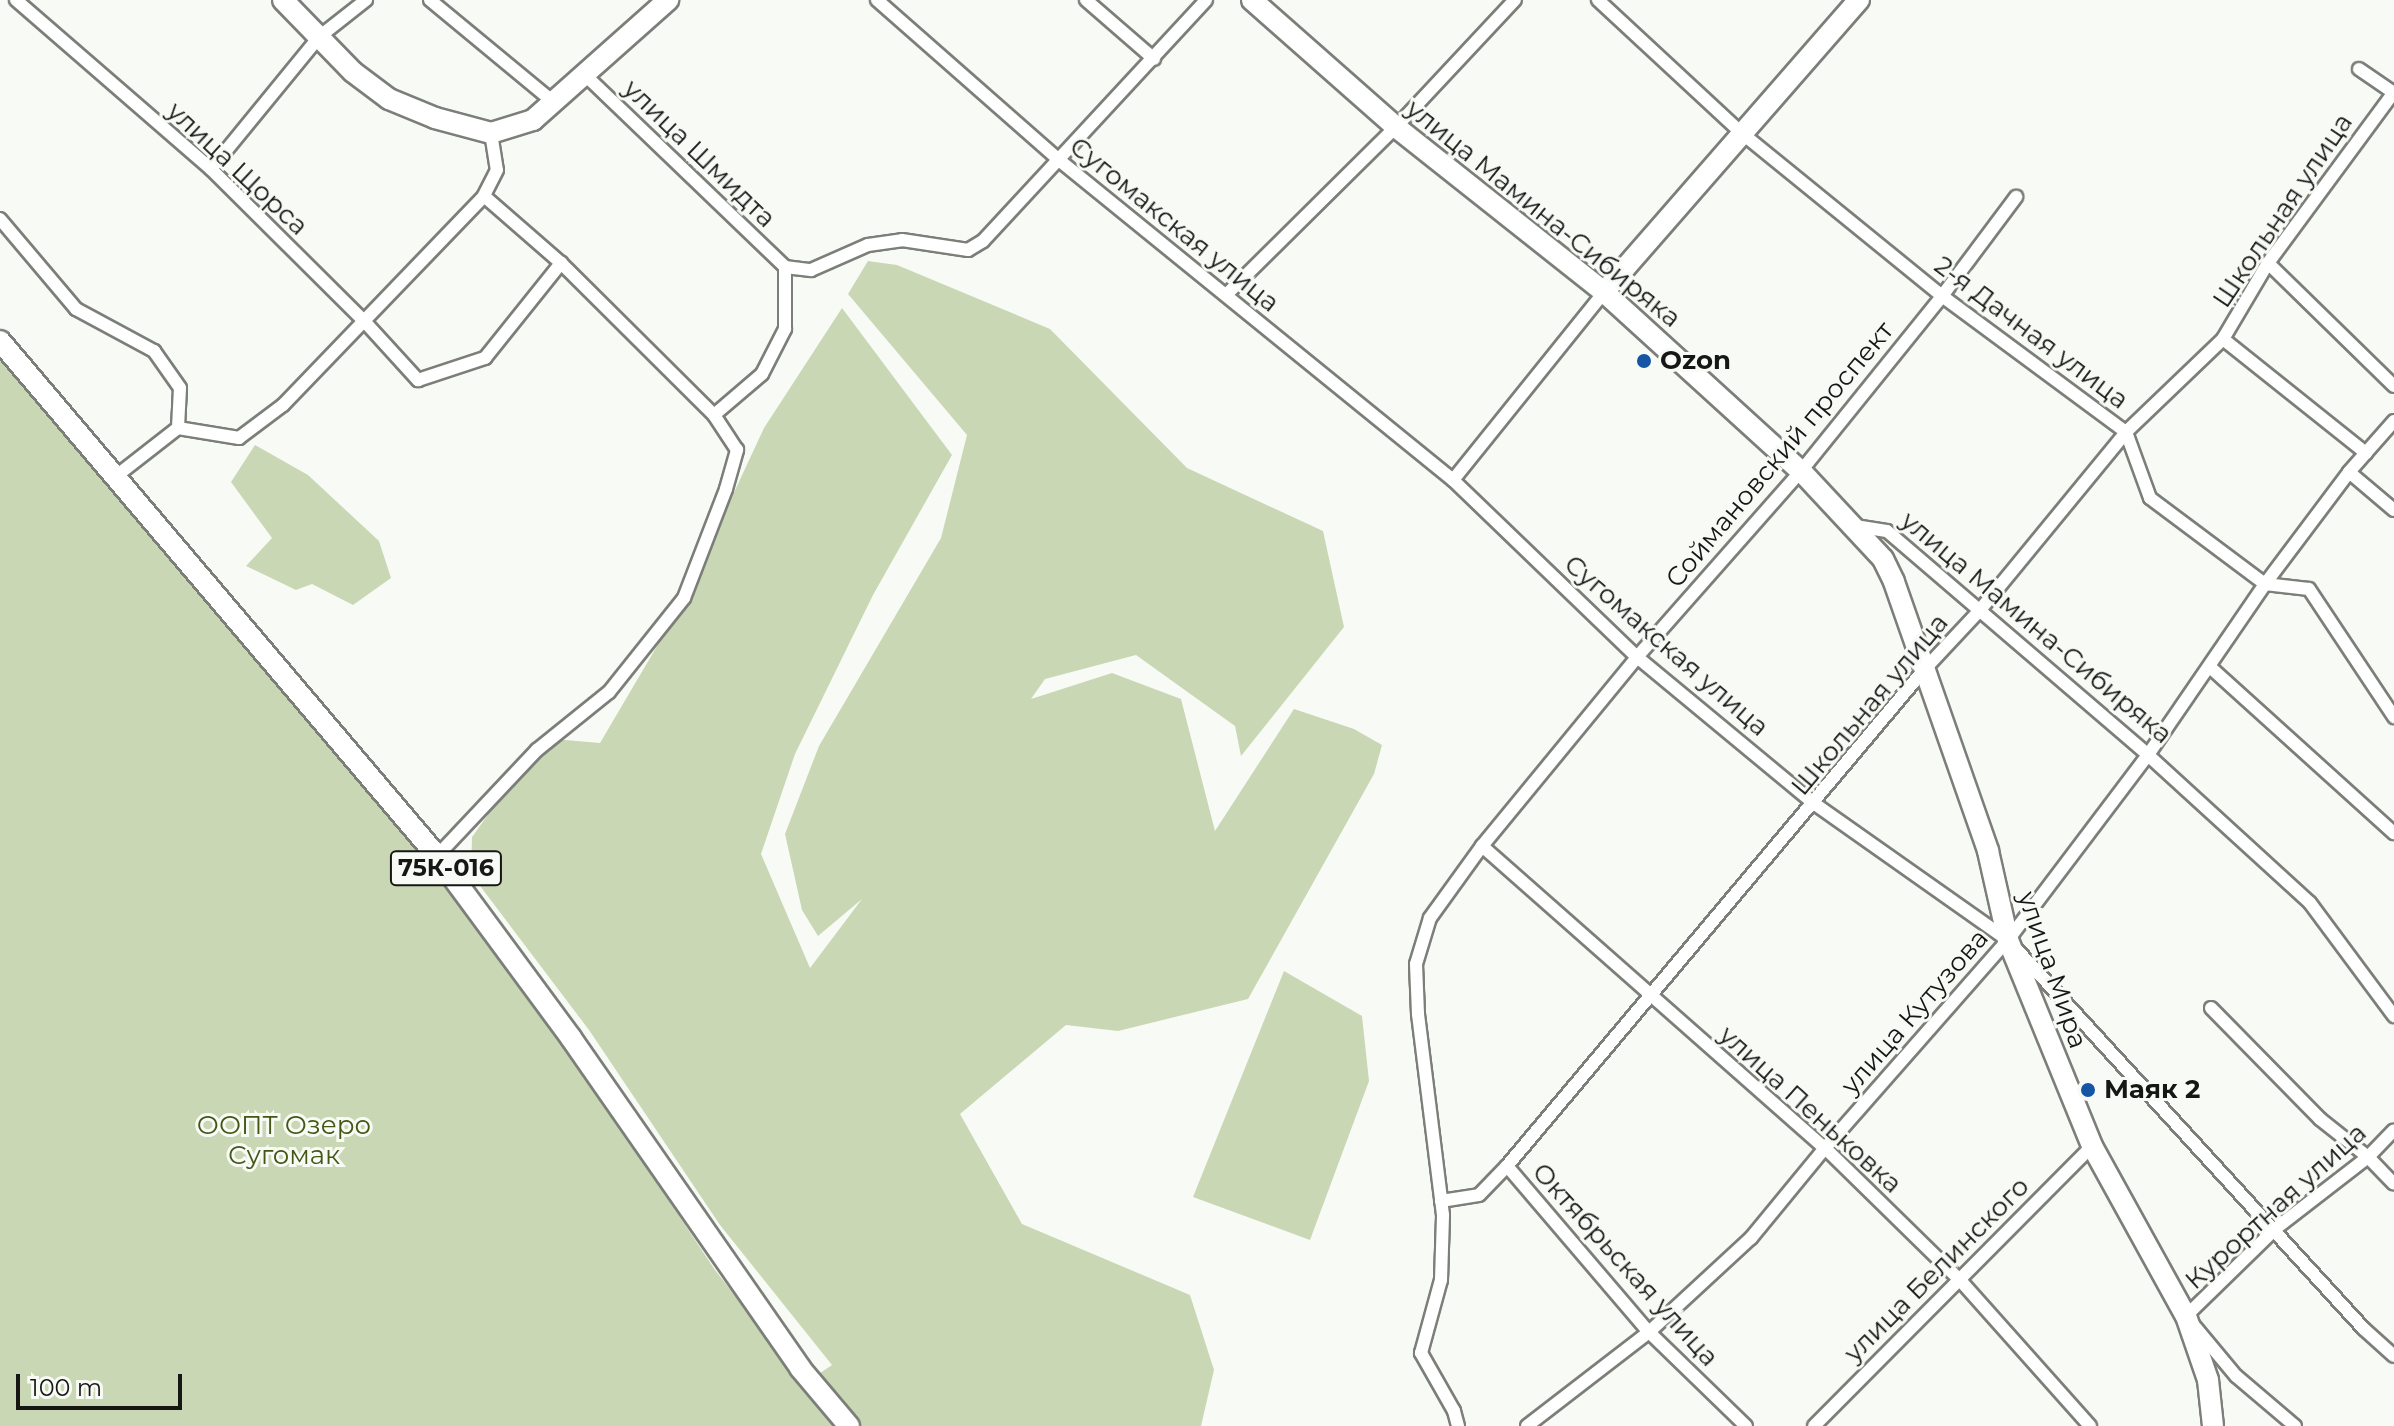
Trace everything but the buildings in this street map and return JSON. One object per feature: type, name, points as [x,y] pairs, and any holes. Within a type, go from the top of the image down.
[{"type":"main road","points":[[283,0],[353,72],[389,99],[435,118],[491,133],[533,120],[662,2]]},
{"type":"main road","name":"улица Мамина-Сибиряка","points":[[1252,0],[1396,127],[1604,292],[1801,471],[1855,526]]},
{"type":"main road","points":[[1604,292],[1859,0]]},
{"type":"main road","name":"75К-016","points":[[0,341],[437,856],[571,1038],[782,1344],[849,1426]]},
{"type":"main road","name":"улица Мира","points":[[1855,526],[1883,559],[1894,582],[1988,851],[2008,940],[2092,1146],[2186,1316],[2208,1380],[2213,1426]]},
{"type":"street","name":"улица Щорса","points":[[16,0],[211,169],[365,322],[418,380],[485,358],[561,263]]},
{"type":"street","points":[[211,169],[319,37],[366,0]]},
{"type":"street","points":[[430,0],[552,101]]},
{"type":"street","name":"Сугомакская улица","points":[[877,0],[1059,160],[1453,480],[1637,657],[1815,804],[2008,940],[2364,1329],[2394,1356]]},
{"type":"street","points":[[1086,0],[1154,59]]},
{"type":"street","points":[[714,415],[762,374],[785,329],[785,267],[811,270],[868,245],[902,240],[968,250],[983,241],[1206,0]]},
{"type":"street","points":[[1226,295],[1396,127],[1515,0]]},
{"type":"street","name":"2-я Дачная улица","points":[[1598,0],[1744,135],[1942,296],[2126,432],[2150,498],[2265,584]]},
{"type":"street","points":[[2359,69],[2393,93]]},
{"type":"street","name":"улица Шмидта","points":[[583,73],[785,267]]},
{"type":"street","name":"Школьная улица","points":[[1441,1201],[1479,1195],[1507,1166],[1815,804],[1923,671],[1980,610],[2126,432],[2223,339],[2268,263],[2393,93]]},
{"type":"street","points":[[115,477],[178,428],[239,438],[283,405],[484,196],[497,170],[491,133]]},
{"type":"street","points":[[437,856],[537,750],[609,692],[684,598],[726,489],[737,450],[714,415],[561,263],[484,196]]},
{"type":"street","name":"Соймановский проспект","points":[[1458,1426],[1454,1411],[1421,1353],[1441,1280],[1441,1201],[1418,1014],[1416,964],[1430,918],[1482,846],[1637,657],[1801,471],[1942,296],[2016,197]]},
{"type":"street","points":[[0,219],[76,309],[154,351],[180,388],[178,428]]},
{"type":"street","points":[[2268,263],[2394,386]]},
{"type":"street","points":[[1453,480],[1604,292]]},
{"type":"street","points":[[2223,339],[2366,453]]},
{"type":"street","name":"улица Кутузова","points":[[1527,1426],[1649,1332],[1751,1238],[1825,1148],[2008,940],[2148,755],[2265,584],[2349,472],[2394,421]]},
{"type":"street","points":[[2349,472],[2394,510]]},
{"type":"street","name":"улица Мамина-Сибиряка","points":[[1855,526],[1887,531],[2148,755],[2310,903],[2394,1016]]},
{"type":"street","points":[[2265,584],[2309,589],[2394,717]]},
{"type":"street","points":[[2210,667],[2394,833]]},
{"type":"street","name":"улица Пеньковка","points":[[1482,846],[1825,1148],[1959,1279],[2090,1426]]},
{"type":"street","points":[[2211,1008],[2320,1119],[2368,1157],[2394,1184]]},
{"type":"street","name":"Курортная улица","points":[[2186,1316],[2275,1229],[2368,1157],[2394,1130]]},
{"type":"street","name":"улица Белинского","points":[[1814,1426],[2092,1146]]},
{"type":"street","name":"Октябрьская улица","points":[[1507,1166],[1649,1332],[1746,1426]]},
{"type":"street","points":[[2186,1316],[2236,1376],[2295,1426]]},
{"type":"green space","name":"ООПТ Озеро Сугомак","points":[[868,261],[897,265],[1050,329],[1187,468],[1323,531],[1344,627],[1241,756],[1235,726],[1136,655],[1045,679],[1031,699],[1112,673],[1181,699],[1215,831],[1294,709],[1354,729],[1382,745],[1374,774],[1248,999],[1118,1031],[1066,1025],[960,1114],[1022,1224],[1190,1295],[1214,1370],[1201,1426],[0,1426],[0,359],[301,703],[432,862],[566,1046],[715,1270],[804,1384],[832,1365],[720,1225],[589,1030],[471,874],[472,837],[497,802],[554,739],[600,743],[683,602],[764,428],[842,308],[952,455],[873,595],[795,754],[761,854],[810,968],[862,899],[818,936],[802,910],[785,834],[819,746],[941,538],[967,435],[848,294]]},
{"type":"green space","points":[[255,445],[308,475],[379,541],[391,578],[353,605],[312,584],[296,590],[246,566],[272,538],[231,482]]},
{"type":"green space","points":[[1284,971],[1362,1016],[1369,1081],[1310,1240],[1193,1197]]},
{"type":"place","name":"Ozon","points":[[1644,361]]},
{"type":"place","name":"Маяк 2","points":[[2088,1090]]}]
